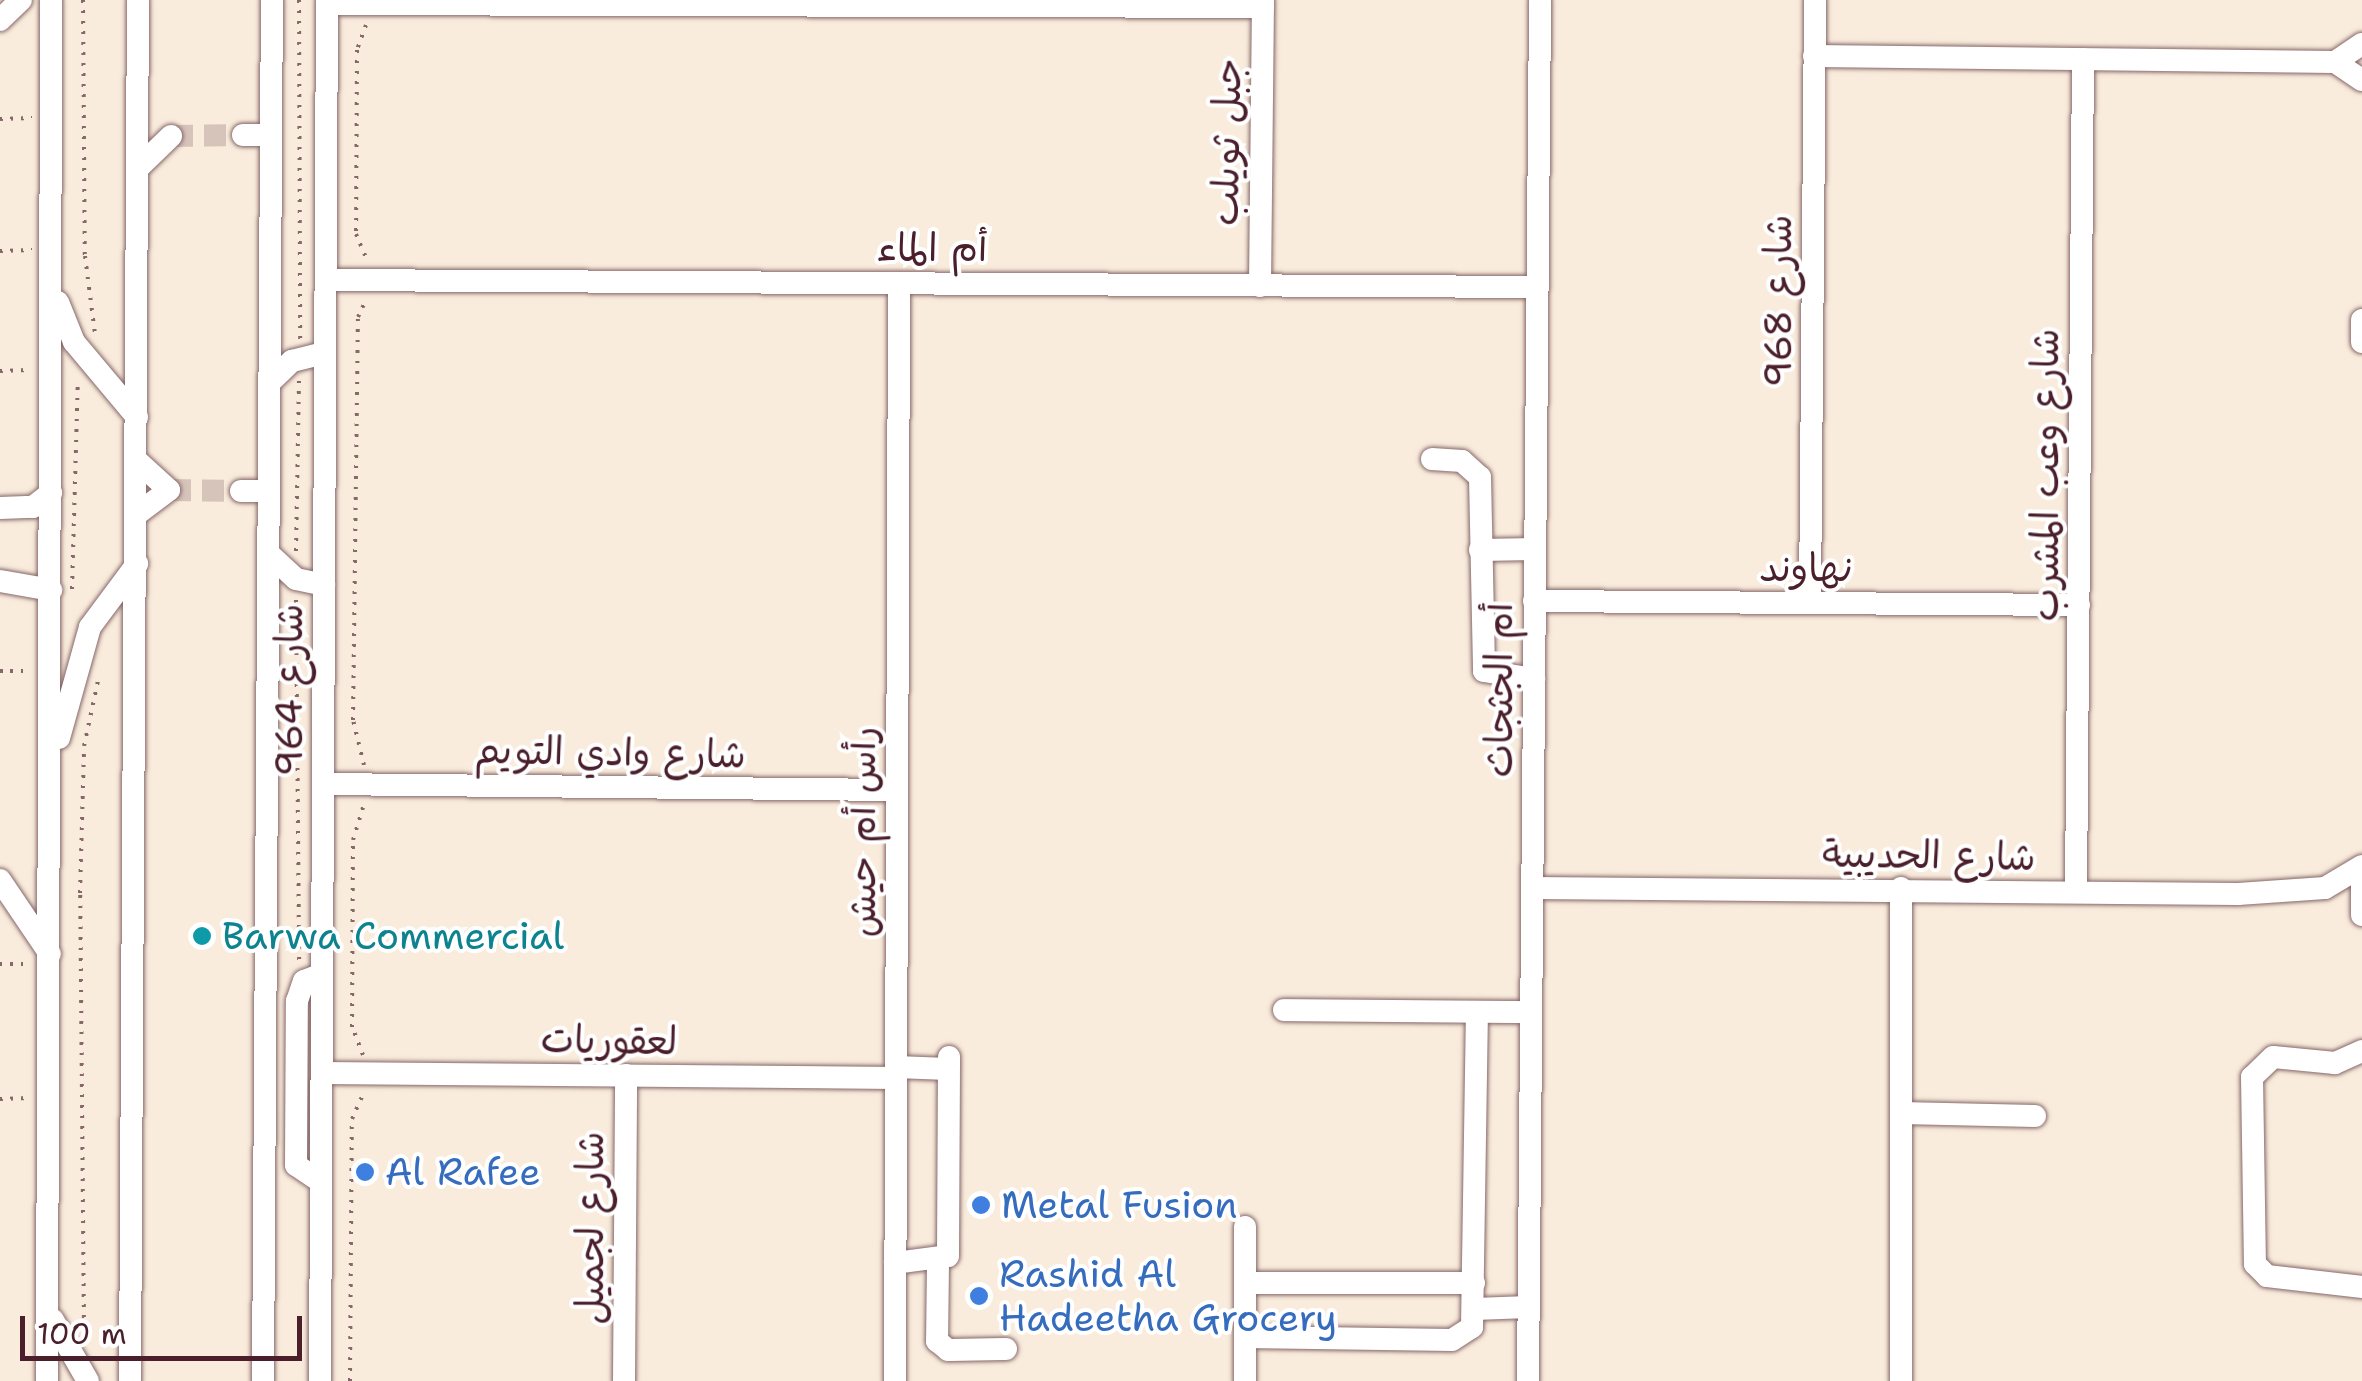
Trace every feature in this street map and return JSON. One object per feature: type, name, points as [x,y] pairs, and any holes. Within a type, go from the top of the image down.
[{"type":"street","points":[[0,20],[21,0]]},
{"type":"street","points":[[47,1381],[53,962],[49,796],[52,493],[43,253],[51,0]]},
{"type":"street","points":[[130,1381],[138,0]]},
{"type":"street","points":[[263,1381],[272,0]]},
{"type":"street","name":"أم الجثجاث","points":[[1528,1381],[1540,0]]},
{"type":"street","name":"شارع 968","points":[[1810,603],[1815,0]]},
{"type":"street","points":[[327,2],[1263,3]]},
{"type":"street","name":"شارع 964","points":[[320,1381],[327,2]]},
{"type":"street","name":"جبل ثويلب","points":[[1260,286],[1263,3]]},
{"type":"street","points":[[2335,62],[2362,44]]},
{"type":"street","points":[[1814,56],[2335,62],[2362,80]]},
{"type":"street","name":"شارع وعب المشرب","points":[[2076,892],[2084,59]]},
{"type":"street","points":[[138,111],[171,136],[138,168]]},
{"type":"street","points":[[243,135],[272,134]]},
{"type":"street","points":[[43,253],[74,342],[138,417]]},
{"type":"street","name":"أم الماء","points":[[326,280],[1537,287]]},
{"type":"street","name":"رأس أم حيش","points":[[895,1381],[899,283]]},
{"type":"street","points":[[2362,320],[2362,342]]},
{"type":"street","points":[[270,383],[300,358],[325,354]]},
{"type":"street","points":[[1432,459],[1462,461],[1480,477],[1484,671],[1534,679]]},
{"type":"street","points":[[241,491],[268,491]]},
{"type":"street","points":[[0,508],[32,507],[52,493]]},
{"type":"street","points":[[1480,550],[1535,549]]},
{"type":"street","points":[[268,553],[296,579],[324,585]]},
{"type":"street","points":[[49,796],[82,648],[137,564]]},
{"type":"street","points":[[0,581],[50,590]]},
{"type":"street","name":"نهاوند","points":[[1534,601],[2079,605]]},
{"type":"street","name":"شارع وادي التويم","points":[[323,784],[897,790]]},
{"type":"street","points":[[2362,869],[2362,914]]},
{"type":"street","name":"شارع الحديبية","points":[[1532,888],[2076,892],[2325,888],[2362,869]]},
{"type":"street","points":[[0,880],[53,962]]},
{"type":"street","points":[[1900,1381],[1901,888]]},
{"type":"street","points":[[2325,888],[2362,914]]},
{"type":"street","points":[[321,1182],[296,1165],[300,987],[322,974]]},
{"type":"street","points":[[1284,1010],[1531,1012]]},
{"type":"street","points":[[1245,1337],[1452,1340],[1472,1326],[1477,1012]]},
{"type":"street","points":[[2362,1051],[2335,1063],[2272,1057],[2252,1077],[2254,1264],[2268,1276],[2362,1287]]},
{"type":"street","name":"لعقوريات","points":[[322,1073],[626,1076],[896,1072],[949,1063],[949,1252],[938,1263]]},
{"type":"street","name":"شارع لجميل","points":[[624,1381],[626,1076]]},
{"type":"street","points":[[1901,1113],[2035,1116]]},
{"type":"street","points":[[1244,1227],[1245,1381]]},
{"type":"street","points":[[895,1263],[938,1263],[937,1340],[948,1350],[1006,1349]]},
{"type":"street","points":[[1245,1283],[1474,1283]]},
{"type":"street","points":[[47,1297],[62,1346],[88,1381]]},
{"type":"street","points":[[1474,1310],[1529,1308]]},
{"type":"path","points":[[299,0],[296,579],[300,987]]},
{"type":"path","points":[[350,1381],[352,1119],[363,1073],[352,1027],[352,840],[364,784],[353,720],[358,317],[367,280],[356,192],[357,50],[367,4]]},
{"type":"path","points":[[0,120],[32,118]]},
{"type":"path","points":[[0,251],[43,253]]},
{"type":"path","points":[[0,371],[32,370]]},
{"type":"path","points":[[0,671],[29,671]]},
{"type":"path","points":[[0,964],[28,964]]},
{"type":"path","points":[[0,1098],[29,1098]]},
{"type":"tunnel","points":[[171,136],[243,135]]},
{"type":"tunnel","points":[[169,490],[241,491]]},
{"type":"place","name":"Barwa Commercial","points":[[202,936]]},
{"type":"place","name":"Al Rafee","points":[[365,1172]]},
{"type":"place","name":"Metal Fusion","points":[[981,1205]]},
{"type":"place","name":"Rashid Al Hadeetha Grocery","points":[[979,1296]]}]
